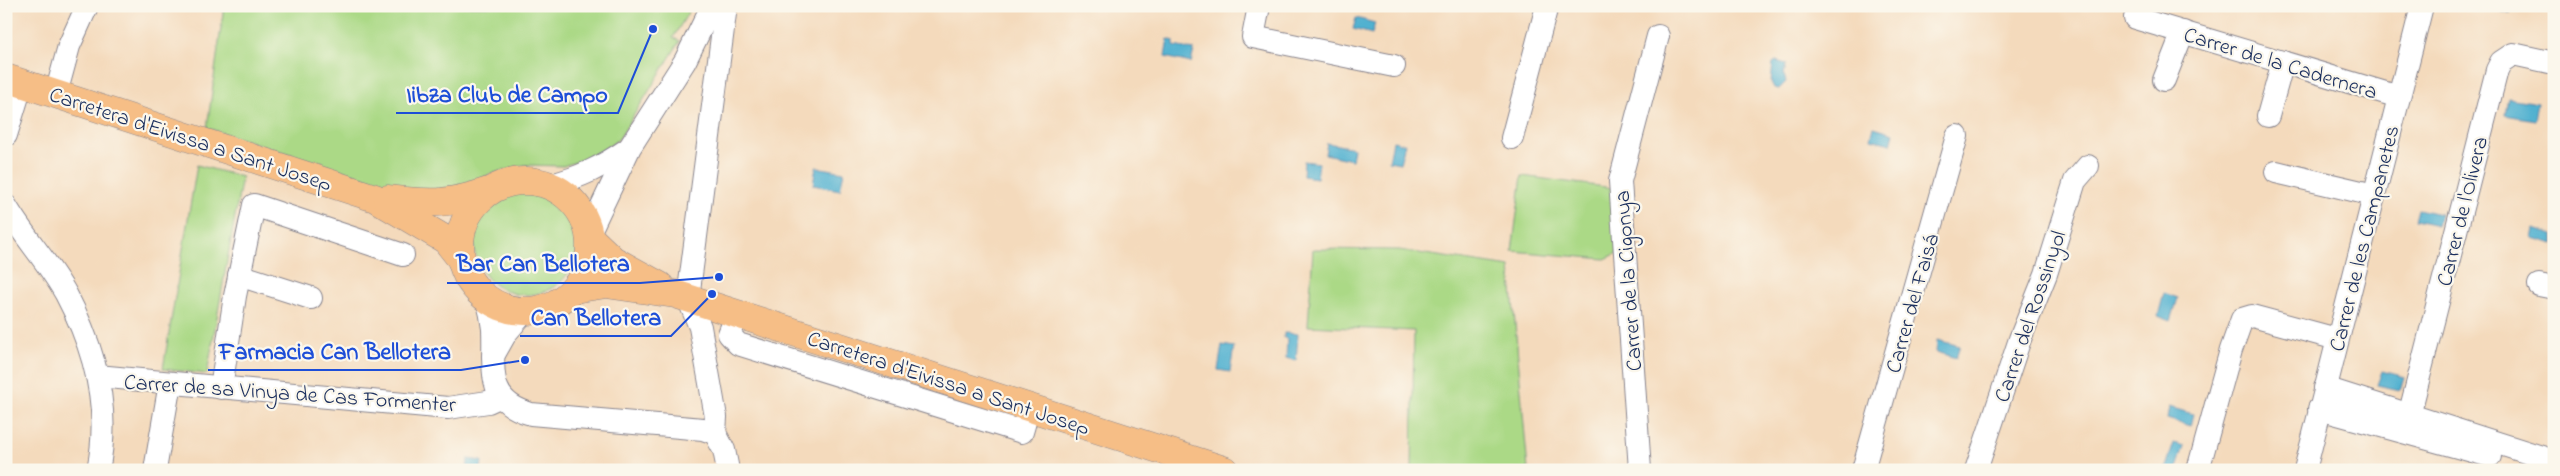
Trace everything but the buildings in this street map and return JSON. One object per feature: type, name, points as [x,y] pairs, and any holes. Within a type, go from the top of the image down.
[{"type":"main road","name":"Carretera d'Eivissa a Sant Josep","points":[[14,80],[375,198],[432,204],[462,201],[489,191]]},
{"type":"main road","points":[[519,181],[550,185],[564,193],[576,204],[584,218],[590,236],[588,266],[574,289],[552,306],[525,311],[511,310],[487,299],[475,288],[466,274],[461,259],[460,239],[465,221],[471,209],[489,191],[503,184],[519,181]]},
{"type":"main road","name":"Carretera d'Eivissa a Sant Josep","points":[[375,198],[446,240],[461,259]]},
{"type":"main road","name":"Carretera d'Eivissa a Sant Josep","points":[[590,236],[613,260],[681,296]]},
{"type":"main road","name":"Carretera d'Eivissa a Sant Josep","points":[[574,289],[606,284],[681,296],[1224,470]]},
{"type":"street","points":[[56,94],[69,46],[87,6]]},
{"type":"street","points":[[590,236],[630,147],[686,61],[712,6]]},
{"type":"street","points":[[726,6],[681,296],[700,327],[716,417],[715,433],[724,450],[728,470]]},
{"type":"street","points":[[1259,6],[1253,37],[1394,66]]},
{"type":"street","points":[[1512,138],[1547,6]]},
{"type":"street","name":"Carrer de les Campanetes","points":[[2305,470],[2422,6]]},
{"type":"street","name":"Carrer de la Cadernera","points":[[2135,18],[2399,97]]},
{"type":"street","points":[[2164,80],[2183,32]]},
{"type":"street","name":"Carrer de la Cigonya","points":[[1640,470],[1620,181],[1658,36]]},
{"type":"street","name":"Carrer de l'Olivera","points":[[2409,416],[2497,70],[2501,62],[2513,54],[2554,63]]},
{"type":"street","points":[[2268,116],[2283,62]]},
{"type":"street","points":[[6,136],[14,80]]},
{"type":"street","name":"Carrer del Faisá","points":[[1863,470],[1957,136]]},
{"type":"street","points":[[550,185],[572,180],[600,168],[630,147]]},
{"type":"street","name":"Carrer del Rossinyol","points":[[1976,470],[2020,339],[2046,274],[2075,181],[2088,166]]},
{"type":"street","points":[[2276,172],[2374,195]]},
{"type":"street","points":[[221,388],[239,275],[254,205],[403,255]]},
{"type":"street","points":[[6,206],[66,294],[90,349],[104,404],[104,445],[98,470]]},
{"type":"street","points":[[239,275],[311,298]]},
{"type":"street","points":[[487,299],[493,329],[492,370],[501,396],[518,411],[531,414],[684,427],[715,433]]},
{"type":"street","points":[[492,357],[506,333],[525,311]]},
{"type":"street","points":[[2198,470],[2231,350],[2242,318],[2252,316],[2337,340]]},
{"type":"street","name":"Carrer de sa Vinya de Cas Formenter","points":[[97,376],[448,408],[488,402],[501,396]]},
{"type":"street","points":[[155,470],[170,383]]},
{"type":"street","points":[[2322,398],[2409,416],[2554,461]]},
{"type":"street","points":[[2322,398],[2537,470]]},
{"type":"green space","points":[[224,6],[692,6],[673,38],[680,41],[619,139],[595,156],[563,166],[524,165],[491,174],[445,196],[414,193],[207,128]]},
{"type":"green space","points":[[197,165],[242,177],[207,374],[163,369]]},
{"type":"green space","points":[[1522,176],[1613,188],[1618,253],[1605,259],[1512,251]]},
{"type":"green space","points":[[526,191],[546,195],[555,199],[563,206],[570,214],[574,223],[578,243],[574,263],[570,272],[563,280],[555,287],[546,291],[526,295],[506,291],[497,287],[489,280],[482,272],[478,263],[474,243],[478,223],[482,214],[489,206],[497,199],[506,195]]},
{"type":"green space","points":[[1313,249],[1399,250],[1510,267],[1528,470],[1412,470],[1414,331],[1308,326]]},
{"type":"water","points":[[2488,6],[2512,6],[2510,13]]},
{"type":"water","points":[[1356,18],[1375,23],[1372,34],[1353,29]]},
{"type":"water","points":[[1168,39],[1174,41],[1174,46],[1194,50],[1191,63],[1165,57]]},
{"type":"water","points":[[1776,61],[1786,64],[1784,75],[1786,82],[1779,89],[1774,88],[1771,82],[1773,63]]},
{"type":"water","points":[[2508,98],[2538,103],[2535,120],[2505,115]]},
{"type":"water","points":[[1874,127],[1894,133],[1891,144],[1871,139]]},
{"type":"water","points":[[1393,141],[1405,144],[1400,163],[1389,161]]},
{"type":"water","points":[[1327,143],[1354,148],[1352,160],[1325,154]]},
{"type":"water","points":[[1304,161],[1319,163],[1317,178],[1303,176]]},
{"type":"water","points":[[816,167],[844,172],[840,190],[813,185]]},
{"type":"water","points":[[2418,209],[2440,214],[2437,225],[2415,220]]},
{"type":"water","points":[[2534,228],[2554,234],[2554,244],[2532,238]]},
{"type":"water","points":[[2164,293],[2178,298],[2171,321],[2158,316]]},
{"type":"water","points":[[1284,333],[1298,334],[1296,361],[1286,358],[1287,339],[1284,338]]},
{"type":"water","points":[[1937,340],[1960,346],[1956,358],[1936,352]]},
{"type":"water","points":[[1222,345],[1234,347],[1230,372],[1218,370]]},
{"type":"water","points":[[2382,371],[2404,377],[2400,390],[2377,385]]},
{"type":"water","points":[[2169,407],[2193,414],[2190,426],[2167,419]]},
{"type":"water","points":[[2174,443],[2184,446],[2176,470],[2165,470]]},
{"type":"water","points":[[468,459],[482,461],[481,470],[467,470]]},
{"type":"place","name":"Iibza Club de Campo","points":[[653,29]]},
{"type":"place","name":"Bar Can Bellotera","points":[[719,277]]},
{"type":"place","name":"Can Bellotera","points":[[712,294]]},
{"type":"place","name":"Farmacia Can Bellotera","points":[[525,360]]}]
